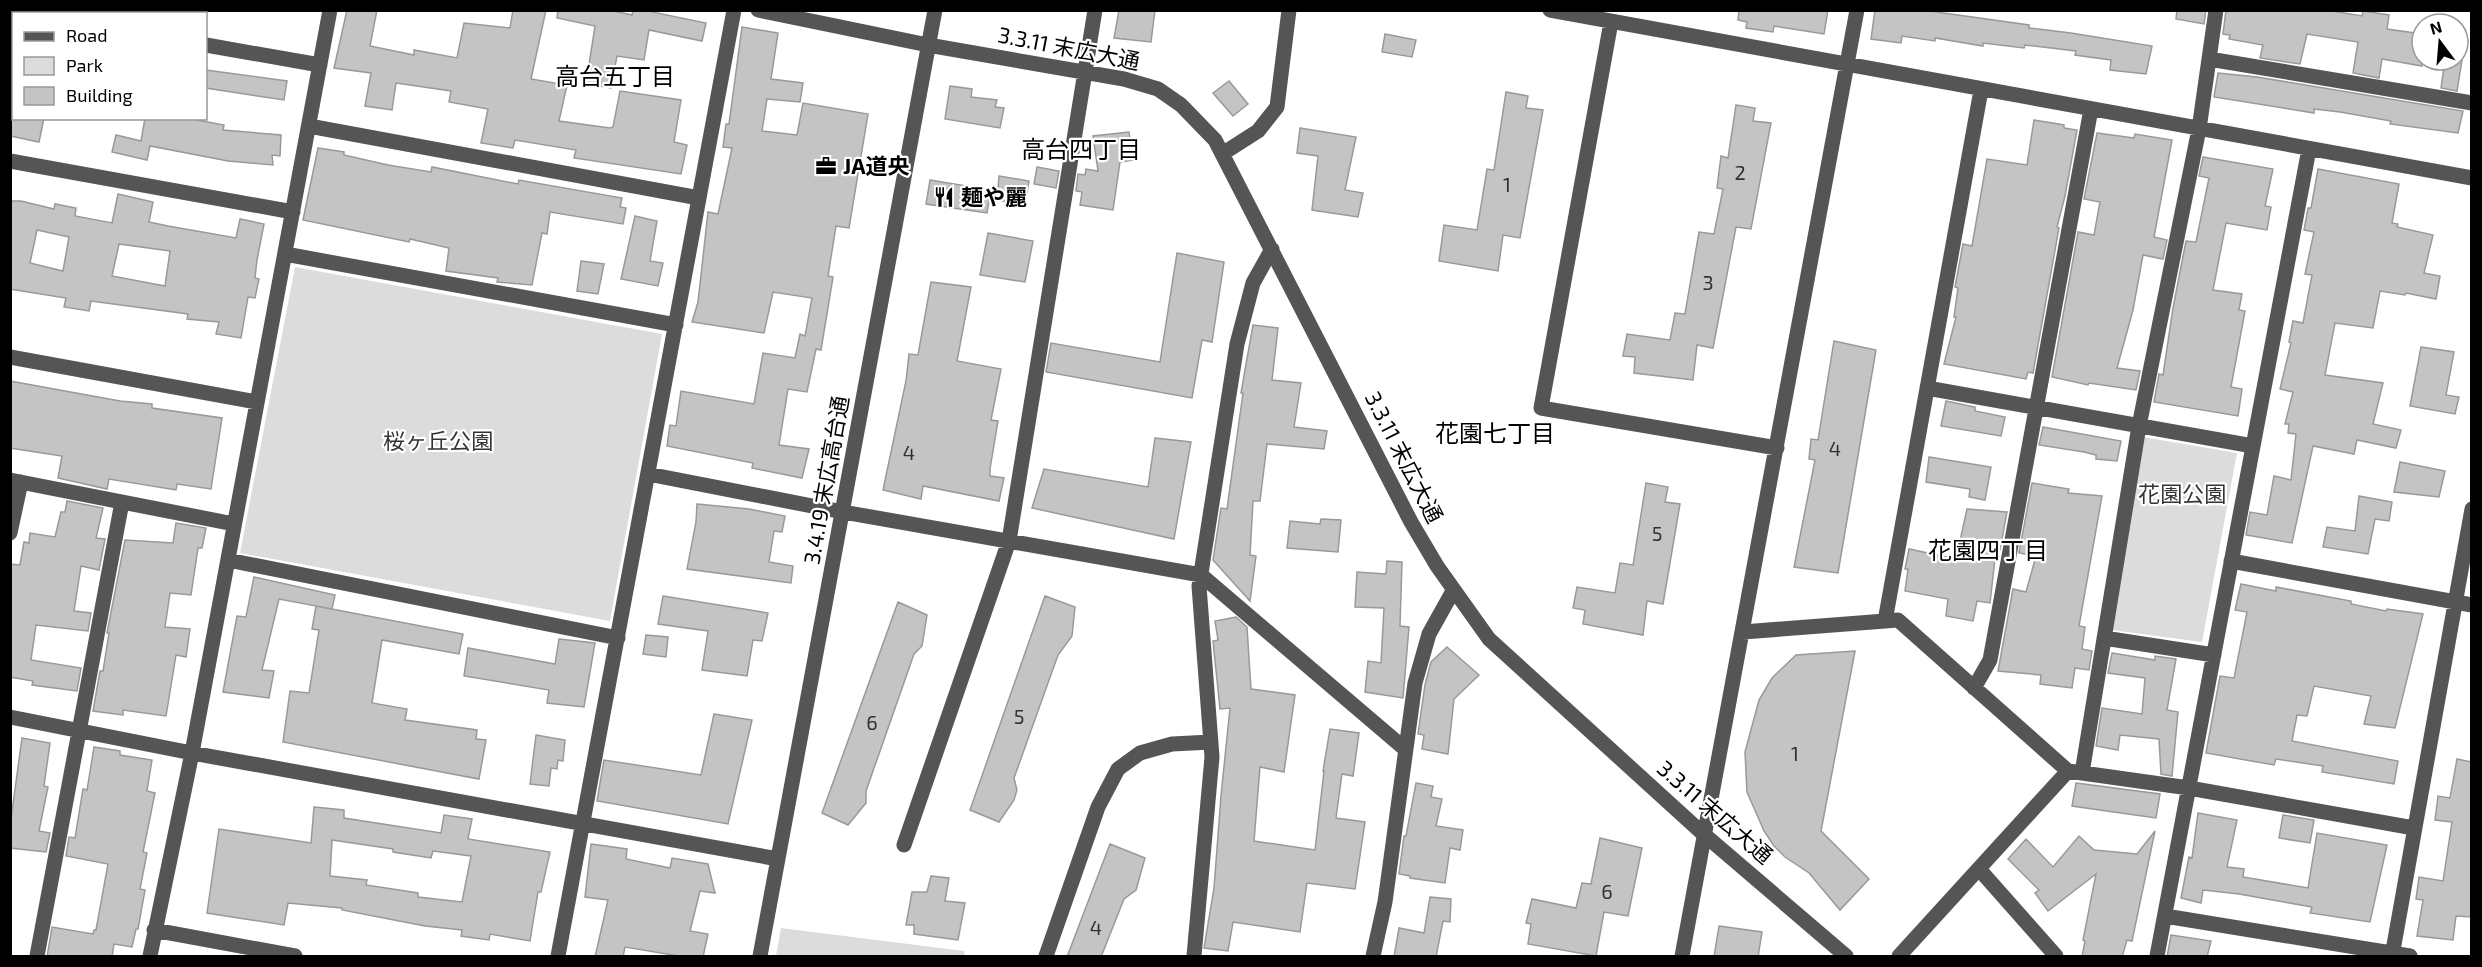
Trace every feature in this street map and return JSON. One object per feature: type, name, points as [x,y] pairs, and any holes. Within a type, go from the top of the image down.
[{"type":"street","points":[[150,957],[192,753],[330,10]]},
{"type":"street","points":[[558,957],[734,10]]},
{"type":"street","name":"3.3.11 末広大通","points":[[758,10],[928,45],[1124,80],[1158,89],[1181,105],[1215,140],[1411,522],[1453,591],[1488,639],[1846,957]]},
{"type":"street","name":"3.4.19 末広高台通","points":[[760,957],[935,10]]},
{"type":"street","points":[[904,845],[1009,541],[1095,10]]},
{"type":"street","points":[[1222,154],[1258,131],[1276,107],[1289,10]]},
{"type":"street","points":[[1682,957],[1857,10]]},
{"type":"street","points":[[1899,957],[1979,869],[2075,772],[2104,638],[2139,426],[2199,129],[2216,10]]},
{"type":"street","points":[[1552,11],[2472,178]]},
{"type":"street","points":[[1611,22],[1541,408],[1777,448]]},
{"type":"street","points":[[207,45],[320,65]]},
{"type":"street","points":[[2209,58],[2472,103]]},
{"type":"street","points":[[1885,621],[1981,90]]},
{"type":"street","points":[[1974,688],[1990,660],[2091,109]]},
{"type":"street","points":[[309,126],[699,198]]},
{"type":"street","points":[[2157,957],[2309,149]]},
{"type":"street","points":[[10,161],[293,212]]},
{"type":"street","points":[[1194,957],[1212,757],[1199,586],[1237,344],[1253,284],[1272,249]]},
{"type":"street","points":[[285,254],[676,325]]},
{"type":"street","points":[[10,357],[257,402]]},
{"type":"street","points":[[1927,388],[2253,446]]},
{"type":"street","points":[[648,474],[843,512],[1201,575],[1405,749]]},
{"type":"street","points":[[10,533],[16,481],[234,524]]},
{"type":"street","points":[[37,957],[122,502]]},
{"type":"street","points":[[2392,955],[2472,508]]},
{"type":"street","points":[[228,560],[618,638]]},
{"type":"street","points":[[2232,561],[2472,604]]},
{"type":"street","points":[[1373,957],[1385,902],[1415,683],[1429,634],[1453,591]]},
{"type":"street","points":[[1743,632],[1898,620],[1974,688],[2075,772],[2189,788],[2414,828]]},
{"type":"street","points":[[2104,638],[2214,655]]},
{"type":"street","points":[[10,717],[192,753],[778,859]]},
{"type":"street","points":[[1046,957],[1098,807],[1118,770],[1140,753],[1172,744],[1211,742]]},
{"type":"street","points":[[1979,869],[2056,957]]},
{"type":"street","points":[[2165,916],[2410,957]]},
{"type":"street","points":[[154,930],[295,957]]},
{"type":"green space","name":"桜ヶ丘公園","points":[[295,267],[662,334],[610,621],[240,553]]},
{"type":"green space","name":"花園公園","points":[[2143,437],[2237,453],[2202,642],[2112,630]]},
{"type":"green space","points":[[781,928],[964,951],[965,956],[776,956]]},
{"type":"building","points":[[347,10],[377,10],[370,46],[414,55],[414,50],[457,58],[464,23],[510,28],[513,10],[546,10],[531,79],[567,85],[559,121],[613,127],[620,91],[681,100],[674,142],[687,145],[681,174],[574,158],[576,150],[515,140],[513,148],[481,143],[488,109],[449,102],[451,91],[396,83],[392,110],[365,106],[371,73],[334,68]]},
{"type":"building","points":[[558,10],[609,10],[632,15],[633,10],[652,10],[652,12],[706,23],[702,41],[649,30],[644,60],[617,56],[611,88],[586,84],[595,26],[557,18]]},
{"type":"building","points":[[1119,10],[1155,10],[1151,42],[1114,38]]},
{"type":"building","points":[[1739,10],[1828,10],[1824,34],[1774,26],[1773,32],[1746,28],[1747,22],[1738,20]]},
{"type":"building","points":[[1875,10],[1922,10],[2152,46],[2146,74],[2110,70],[2111,60],[2075,55],[2076,51],[2025,45],[2024,48],[1983,43],[1983,46],[1935,38],[1935,41],[1902,36],[1901,43],[1871,39]]},
{"type":"building","points":[[2177,10],[2206,10],[2204,24],[2176,19]]},
{"type":"building","points":[[2226,10],[2326,10],[2362,16],[2363,11],[2389,15],[2387,29],[2410,32],[2410,64],[2382,59],[2379,78],[2353,73],[2358,42],[2307,34],[2300,64],[2260,58],[2263,45],[2229,39],[2230,35],[2223,34]]},
{"type":"building","points":[[742,27],[778,33],[771,79],[803,83],[800,102],[767,99],[762,131],[797,135],[803,103],[868,114],[849,228],[836,226],[828,276],[833,277],[821,350],[816,349],[807,392],[788,389],[779,445],[809,449],[802,478],[752,468],[753,463],[667,446],[670,425],[676,426],[681,391],[754,404],[763,353],[795,358],[800,334],[805,336],[812,298],[773,292],[764,333],[692,322],[698,302],[708,212],[718,214],[732,148],[723,147],[726,124],[729,124]]},
{"type":"building","points":[[1385,34],[1416,40],[1412,57],[1382,52]]},
{"type":"building","points":[[207,70],[287,81],[284,100],[207,88]]},
{"type":"building","points":[[2443,72],[2460,72],[2457,91],[2441,88]]},
{"type":"building","points":[[2218,73],[2257,77],[2463,111],[2458,133],[2390,124],[2391,121],[2340,112],[2314,109],[2314,113],[2214,97]]},
{"type":"building","points":[[1229,81],[1248,104],[1233,116],[1213,93]]},
{"type":"building","points":[[950,86],[972,89],[971,97],[997,100],[995,107],[1004,108],[1000,128],[945,119]]},
{"type":"building","points":[[1506,92],[1528,96],[1526,108],[1543,110],[1520,238],[1503,235],[1498,271],[1439,261],[1444,225],[1477,230],[1487,169],[1494,170]]},
{"type":"building","points":[[1736,105],[1755,108],[1753,121],[1771,123],[1751,229],[1736,227],[1713,348],[1697,345],[1693,380],[1634,373],[1635,357],[1623,356],[1627,334],[1670,340],[1675,313],[1685,314],[1699,232],[1714,234],[1723,189],[1717,188],[1721,156],[1728,158]]},
{"type":"building","points":[[10,118],[12,120],[44,120],[39,142],[10,136]]},
{"type":"building","points":[[145,120],[197,120],[224,125],[223,130],[281,135],[280,156],[272,155],[273,165],[228,161],[150,146],[147,160],[112,152],[116,135],[141,141]]},
{"type":"building","points":[[2034,120],[2064,125],[2064,128],[2077,130],[2057,227],[2059,228],[2033,373],[2028,372],[2026,379],[1944,364],[1956,317],[1954,317],[1958,288],[1955,287],[1963,244],[1972,246],[1987,159],[2027,165]]},
{"type":"building","points":[[1300,128],[1356,137],[1345,190],[1363,193],[1358,217],[1312,210],[1318,156],[1297,153]]},
{"type":"building","points":[[1129,132],[1133,160],[1120,162],[1113,210],[1080,205],[1082,192],[1076,191],[1078,174],[1085,175],[1086,169],[1098,171],[1093,136]]},
{"type":"building","points":[[2097,133],[2134,138],[2135,134],[2172,140],[2154,237],[2167,240],[2163,259],[2143,255],[2133,310],[2117,368],[2140,371],[2136,390],[2089,383],[2088,385],[2052,377],[2078,232],[2094,235],[2100,202],[2084,199]]},
{"type":"building","points":[[318,148],[344,152],[344,155],[388,165],[431,172],[432,167],[518,184],[519,180],[622,198],[620,207],[626,208],[623,224],[550,212],[547,234],[542,233],[532,285],[497,282],[498,278],[446,271],[449,248],[303,220]]},
{"type":"building","points":[[2203,157],[2273,169],[2265,206],[2271,207],[2267,230],[2226,223],[2213,290],[2242,294],[2239,310],[2245,311],[2231,387],[2242,389],[2238,416],[2154,402],[2159,374],[2163,375],[2186,241],[2196,242],[2209,178],[2199,176]]},
{"type":"building","points":[[1037,167],[1059,171],[1056,188],[1034,184]]},
{"type":"building","points":[[2318,169],[2399,184],[2392,223],[2398,224],[2397,227],[2433,235],[2424,273],[2440,276],[2436,299],[2380,291],[2373,328],[2335,323],[2325,375],[2383,383],[2373,424],[2401,430],[2396,448],[2357,440],[2354,454],[2313,446],[2292,543],[2246,535],[2250,512],[2267,515],[2274,476],[2291,480],[2296,434],[2288,433],[2289,424],[2285,424],[2293,392],[2280,389],[2291,343],[2289,342],[2293,321],[2303,323],[2312,275],[2305,274],[2314,232],[2304,230],[2308,208],[2311,208]]},
{"type":"building","points":[[999,176],[1029,181],[1025,205],[997,200]]},
{"type":"building","points":[[930,180],[991,190],[987,213],[926,204]]},
{"type":"building","points":[[118,194],[153,202],[149,222],[168,226],[236,238],[240,219],[264,224],[255,278],[259,279],[255,298],[248,297],[241,338],[216,334],[219,322],[187,319],[188,314],[91,301],[89,311],[64,307],[66,298],[10,289],[10,201],[21,201],[54,209],[55,204],[76,208],[75,216],[112,223]],"holes":[[[37,230],[69,237],[63,271],[30,263]],[[119,244],[170,251],[165,286],[112,276]]]},
{"type":"building","points":[[635,216],[657,221],[650,261],[663,263],[658,286],[621,279]]},
{"type":"building","points":[[988,233],[1033,241],[1025,282],[980,275]]},
{"type":"building","points":[[1177,253],[1224,262],[1212,342],[1202,340],[1192,398],[1046,372],[1051,343],[1160,362]]},
{"type":"building","points":[[581,261],[604,264],[598,294],[577,291]]},
{"type":"building","points":[[931,282],[971,287],[957,361],[1001,369],[991,420],[998,421],[990,469],[990,476],[1004,478],[999,501],[923,486],[921,499],[883,490],[906,381],[909,354],[918,355]]},
{"type":"building","points":[[1253,325],[1278,328],[1272,380],[1301,383],[1294,427],[1327,431],[1324,449],[1267,444],[1260,501],[1253,501],[1250,555],[1256,556],[1250,601],[1213,560],[1221,508],[1227,509],[1243,393],[1241,393]]},
{"type":"building","points":[[1834,341],[1876,350],[1838,573],[1794,567],[1815,460],[1809,459],[1811,439],[1818,440]]},
{"type":"building","points":[[2421,347],[2454,352],[2446,395],[2459,397],[2455,414],[2410,406]]},
{"type":"building","points":[[10,381],[120,401],[152,404],[152,408],[222,418],[211,489],[177,484],[176,490],[109,479],[107,489],[58,478],[62,456],[10,448]]},
{"type":"building","points":[[1946,401],[1975,407],[1975,411],[2005,417],[2001,436],[1941,426]]},
{"type":"building","points":[[2043,427],[2121,441],[2117,461],[2096,459],[2096,455],[2084,452],[2039,445]]},
{"type":"building","points":[[1155,438],[1191,442],[1174,539],[1032,508],[1044,469],[1148,487]]},
{"type":"building","points":[[1929,457],[1991,467],[1985,500],[1969,497],[1970,489],[1926,482]]},
{"type":"building","points":[[2400,462],[2445,471],[2439,497],[2394,492]]},
{"type":"building","points":[[1646,483],[1668,487],[1665,502],[1680,504],[1663,604],[1647,601],[1643,635],[1583,624],[1585,610],[1573,608],[1577,587],[1615,593],[1620,563],[1633,565]]},
{"type":"building","points":[[2032,483],[2069,489],[2068,493],[2102,496],[2079,626],[2085,627],[2082,649],[2092,651],[2089,670],[2075,668],[2072,688],[2040,684],[2041,675],[1998,671],[2013,589],[2026,592],[2036,556],[2019,553]]},
{"type":"building","points":[[2359,496],[2392,502],[2389,521],[2375,519],[2368,554],[2323,547],[2327,527],[2355,531]]},
{"type":"building","points":[[67,501],[103,508],[96,538],[105,539],[99,570],[81,566],[74,611],[91,613],[88,631],[36,625],[31,660],[81,668],[77,691],[32,685],[33,681],[10,677],[10,564],[20,565],[24,542],[29,543],[30,533],[55,537],[61,512],[65,512]]},
{"type":"building","points":[[697,504],[749,509],[785,516],[782,532],[774,531],[769,562],[793,566],[791,583],[687,569]]},
{"type":"building","points":[[1967,509],[2007,512],[2000,550],[1996,550],[1990,603],[1977,601],[1973,621],[1946,616],[1948,599],[1905,591],[1908,569],[1905,569],[1909,549],[1956,559]]},
{"type":"building","points":[[1321,519],[1341,520],[1338,552],[1287,548],[1290,521],[1320,524]]},
{"type":"building","points":[[176,523],[206,528],[202,548],[198,548],[191,595],[170,593],[165,627],[190,629],[186,657],[176,655],[166,716],[123,710],[123,715],[93,711],[100,671],[103,671],[109,633],[107,633],[125,540],[173,543]]},
{"type":"building","points":[[1387,561],[1402,562],[1400,626],[1409,627],[1403,698],[1365,692],[1368,661],[1381,663],[1384,608],[1355,607],[1357,572],[1386,574]]},
{"type":"building","points":[[254,577],[335,595],[332,609],[279,599],[262,670],[274,671],[269,698],[223,692],[237,616],[246,617]]},
{"type":"building","points":[[2241,584],[2276,591],[2276,587],[2351,601],[2351,604],[2386,611],[2387,609],[2423,614],[2395,728],[2364,724],[2371,696],[2314,686],[2307,716],[2297,715],[2292,741],[2398,761],[2394,784],[2322,772],[2323,766],[2276,759],[2274,765],[2206,753],[2220,676],[2234,678],[2247,612],[2235,610]]},
{"type":"building","points":[[663,596],[768,613],[762,641],[753,640],[747,676],[702,670],[708,631],[658,624]]},
{"type":"building","points":[[1045,596],[1075,607],[1072,636],[1058,655],[1014,778],[1017,790],[1014,800],[999,822],[970,810]]},
{"type":"building","points":[[898,602],[927,615],[922,646],[914,654],[866,791],[866,803],[848,825],[822,813]]},
{"type":"building","points":[[316,606],[463,634],[459,654],[382,640],[372,703],[407,709],[405,720],[477,730],[476,739],[486,740],[479,779],[283,742],[290,691],[309,693],[319,630],[312,629]]},
{"type":"building","points":[[1236,617],[1247,627],[1251,689],[1295,695],[1284,772],[1260,767],[1254,841],[1315,850],[1330,729],[1359,733],[1353,776],[1342,774],[1336,818],[1365,822],[1355,889],[1307,883],[1300,932],[1233,922],[1228,951],[1204,948],[1214,888],[1230,708],[1220,709],[1213,641],[1218,640],[1215,621]]},
{"type":"building","points":[[646,635],[668,637],[666,657],[643,654]]},
{"type":"building","points":[[559,639],[595,643],[584,707],[547,703],[549,690],[464,676],[468,648],[555,664]]},
{"type":"building","points":[[1447,647],[1479,675],[1454,699],[1448,754],[1422,749],[1424,735],[1418,734],[1425,685],[1431,662]]},
{"type":"building","points":[[1855,651],[1821,831],[1869,879],[1840,910],[1809,873],[1785,857],[1764,831],[1747,792],[1745,752],[1759,700],[1772,678],[1796,655]]},
{"type":"building","points":[[2112,653],[2155,660],[2155,656],[2176,659],[2167,710],[2178,712],[2172,776],[2161,774],[2159,739],[2120,735],[2118,750],[2096,746],[2102,708],[2142,714],[2145,678],[2108,673]]},
{"type":"building","points":[[714,714],[752,720],[728,824],[597,801],[604,760],[701,775]]},
{"type":"building","points":[[536,735],[565,740],[563,761],[558,760],[557,769],[551,768],[549,786],[530,784]]},
{"type":"building","points":[[22,738],[50,743],[44,786],[48,787],[39,831],[50,833],[46,852],[10,848],[10,826]]},
{"type":"building","points":[[94,747],[120,751],[120,755],[152,760],[147,791],[155,793],[143,852],[147,853],[140,889],[145,890],[138,929],[136,929],[132,947],[114,944],[112,957],[47,957],[52,927],[93,934],[96,930],[108,864],[66,856],[69,837],[75,838],[83,789],[87,790]]},
{"type":"building","points":[[2457,759],[2472,762],[2472,917],[2456,916],[2453,940],[2417,936],[2423,900],[2416,899],[2419,877],[2443,881],[2452,822],[2435,820],[2438,796],[2450,798]]},
{"type":"building","points":[[1416,783],[1433,786],[1431,797],[1442,799],[1436,826],[1463,830],[1460,850],[1450,848],[1445,883],[1410,878],[1410,876],[1399,874],[1404,836],[1406,836]]},
{"type":"building","points":[[2076,783],[2160,794],[2156,818],[2072,806]]},
{"type":"building","points":[[314,807],[344,810],[344,818],[441,833],[444,815],[472,819],[468,839],[550,852],[541,892],[538,892],[530,941],[490,934],[489,940],[461,936],[462,930],[425,926],[342,910],[342,908],[288,903],[284,925],[207,913],[219,829],[311,843]],"holes":[[[332,840],[393,849],[393,852],[431,858],[433,851],[471,856],[462,902],[418,897],[418,893],[366,885],[367,880],[330,876]]]},
{"type":"building","points":[[2198,813],[2237,820],[2227,867],[2244,869],[2243,877],[2308,888],[2317,833],[2387,845],[2370,922],[2310,913],[2312,907],[2239,894],[2203,890],[2201,903],[2181,898],[2189,857],[2192,858]]},
{"type":"building","points":[[2283,815],[2314,820],[2310,843],[2279,838]]},
{"type":"building","points":[[2155,831],[2132,941],[2127,940],[2122,957],[2082,957],[2085,941],[2083,940],[2096,874],[2048,911],[2035,893],[2039,890],[2008,859],[2026,839],[2053,867],[2079,836],[2094,850],[2137,854]]},
{"type":"building","points":[[1600,838],[1642,848],[1628,916],[1604,912],[1596,956],[1528,944],[1531,924],[1526,923],[1532,899],[1576,908],[1582,883],[1591,884]]},
{"type":"building","points":[[591,844],[627,849],[626,859],[670,868],[672,858],[708,864],[715,893],[700,891],[690,931],[708,934],[703,957],[685,957],[625,947],[623,957],[595,957],[608,900],[585,897]]},
{"type":"building","points":[[1110,844],[1145,858],[1136,890],[1124,899],[1101,957],[1067,957]]},
{"type":"building","points":[[931,876],[949,878],[945,901],[965,903],[958,940],[914,934],[914,925],[906,925],[912,892],[927,892]]},
{"type":"building","points":[[1430,897],[1451,899],[1450,922],[1443,921],[1436,957],[1394,957],[1399,928],[1424,933]]},
{"type":"building","points":[[1719,926],[1762,932],[1758,957],[1714,957]]},
{"type":"building","points":[[2171,935],[2211,941],[2207,957],[2167,957]]},
{"type":"place","name":"JA道央","points":[[826,166]]},
{"type":"place","name":"麺や麗","points":[[944,197]]},
{"type":"district","name":"高台五丁目","points":[[615,77]]},
{"type":"district","name":"高台四丁目","points":[[1081,150]]},
{"type":"district","name":"花園七丁目","points":[[1495,434]]},
{"type":"district","name":"花園四丁目","points":[[1988,551]]}]
